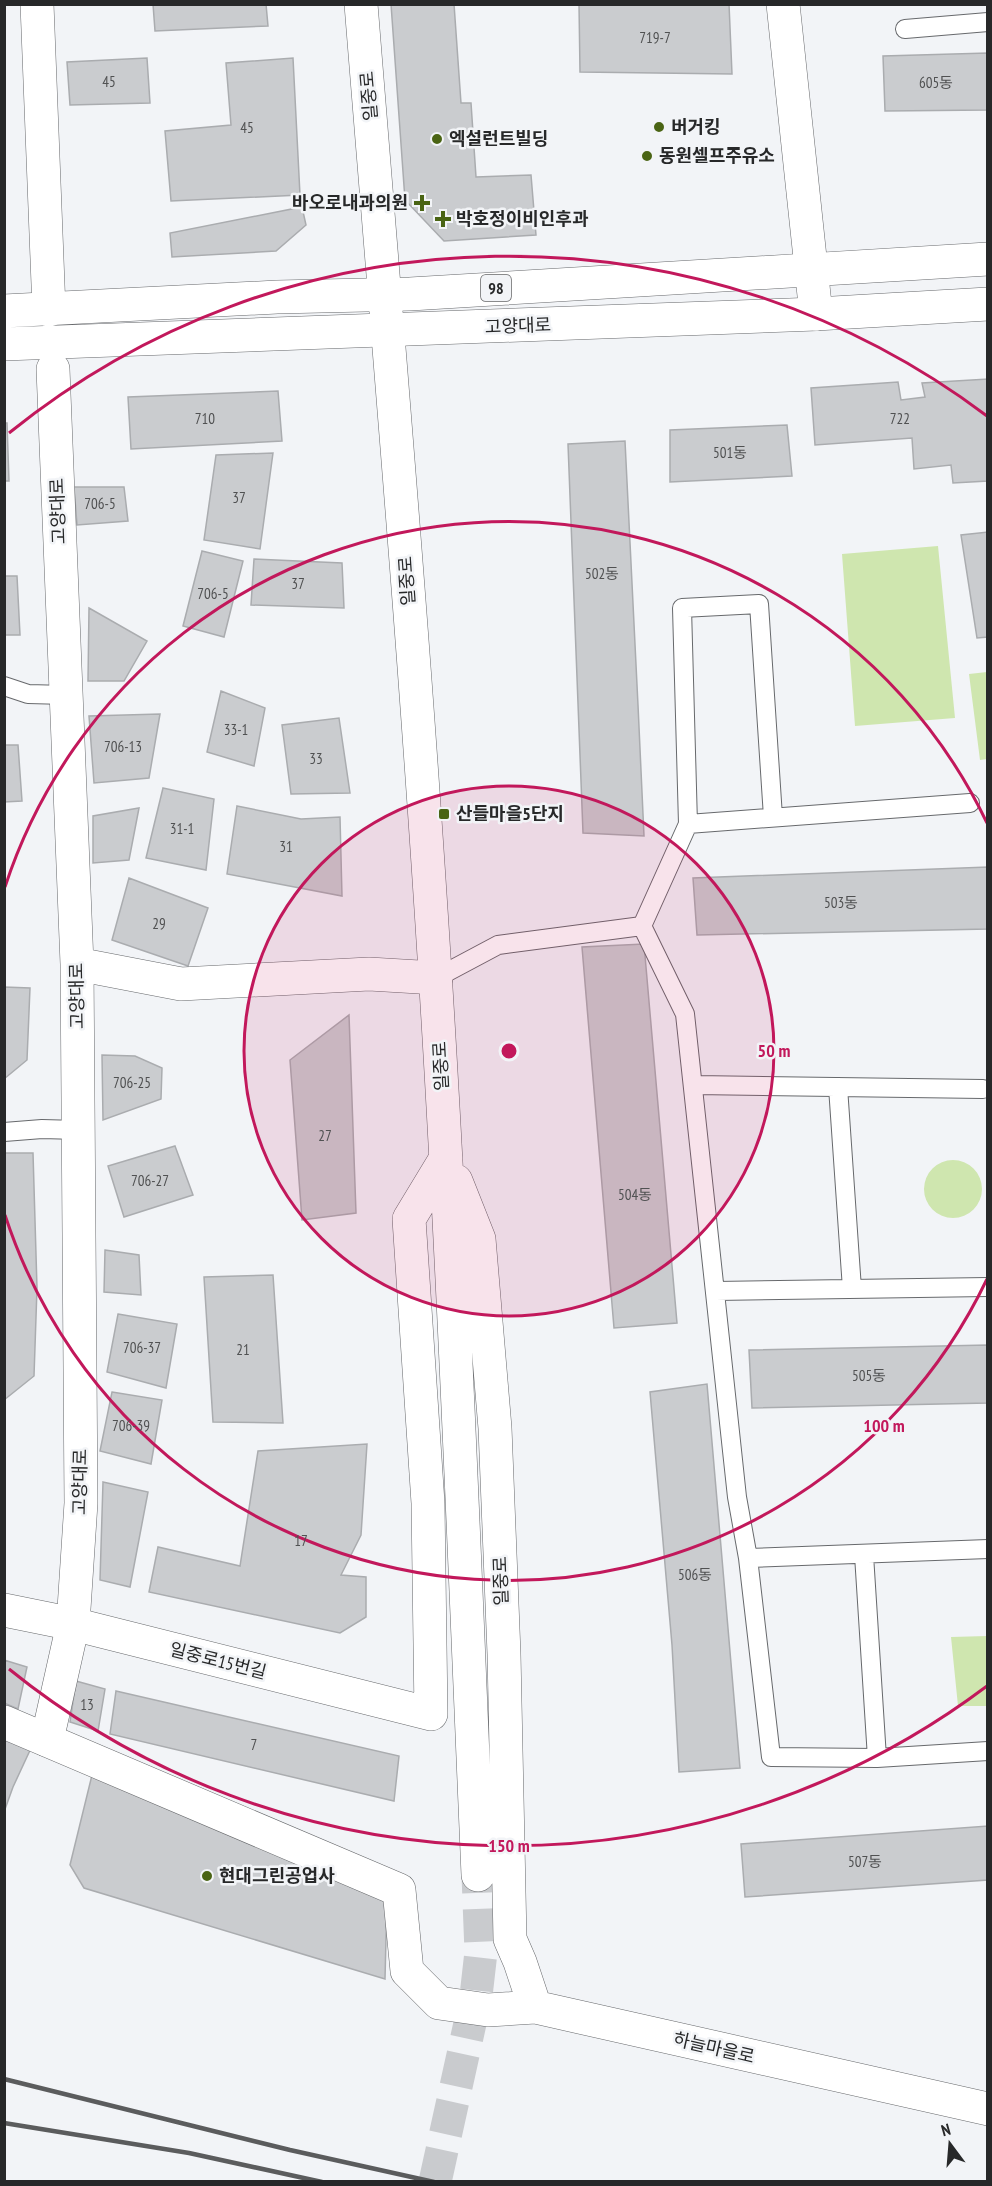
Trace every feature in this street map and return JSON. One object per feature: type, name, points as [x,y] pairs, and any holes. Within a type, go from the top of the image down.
[{"type":"street","points":[[37,4],[49,310]]},
{"type":"street","name":"일중로","points":[[361,4],[388,330],[436,978],[478,1875]]},
{"type":"street","points":[[783,4],[816,314]]},
{"type":"street","name":"98","points":[[4,311],[385,293],[410,294],[987,259]]},
{"type":"street","name":"고양대로","points":[[4,344],[816,314],[987,304]]},
{"type":"street","name":"고양대로","points":[[47,1740],[73,1624],[81,1503],[76,964],[53,369]]},
{"type":"street","points":[[76,964],[181,984],[369,974],[436,978]]},
{"type":"street","name":"일중로","points":[[446,1158],[479,1239],[495,1428],[504,1654],[510,1939],[535,2007]]},
{"type":"street","name":"일중로15번길","points":[[4,1610],[73,1624],[430,1714],[428,1503],[409,1219],[446,1158]]},
{"type":"street","points":[[4,1722],[47,1740]]},
{"type":"street","name":"하늘마을로","points":[[47,1740],[399,1890],[406,1971],[439,2003],[488,2010],[535,2007],[987,2109]]},
{"type":"lane","points":[[905,28],[987,22]]},
{"type":"lane","points":[[642,926],[688,824],[682,608],[759,604],[773,817]]},
{"type":"lane","points":[[4,686],[28,694],[66,695]]},
{"type":"lane","points":[[688,824],[970,803]]},
{"type":"lane","points":[[436,978],[498,945],[642,926]]},
{"type":"lane","points":[[642,926],[686,1014],[737,1497],[748,1558],[771,1757],[877,1758],[987,1751]]},
{"type":"lane","points":[[695,1085],[983,1089]]},
{"type":"lane","points":[[838,1088],[852,1289]]},
{"type":"lane","points":[[4,1132],[42,1129],[78,1130]]},
{"type":"lane","points":[[716,1291],[987,1287]]},
{"type":"lane","points":[[748,1558],[987,1549]]},
{"type":"lane","points":[[864,1555],[877,1758]]},
{"type":"green space","points":[[938,546],[955,718],[855,726],[842,554]]},
{"type":"green space","points":[[987,672],[987,759],[980,760],[969,674]]},
{"type":"green space","points":[[947,1160],[959,1160],[974,1168],[982,1183],[982,1195],[974,1210],[959,1218],[947,1218],[932,1210],[924,1195],[924,1183],[932,1168]]},
{"type":"green space","points":[[987,1636],[987,1706],[958,1706],[951,1637]]},
{"type":"building","points":[[153,4],[266,4],[268,26],[155,31]]},
{"type":"building","name":"엑설런트빌딩","points":[[391,4],[454,4],[461,103],[471,103],[476,177],[531,175],[536,235],[444,241],[405,200]]},
{"type":"building","points":[[579,4],[729,4],[732,74],[580,72]]},
{"type":"building","points":[[988,53],[988,110],[885,111],[883,56]]},
{"type":"building","points":[[147,58],[150,103],[70,105],[67,62]]},
{"type":"building","points":[[293,58],[300,195],[171,201],[165,131],[231,125],[226,63]]},
{"type":"building","points":[[302,207],[306,225],[276,251],[172,257],[170,233]]},
{"type":"building","points":[[988,379],[988,481],[953,483],[951,465],[914,469],[912,438],[815,445],[811,388],[898,382],[901,400],[925,397],[922,383]]},
{"type":"building","points":[[278,391],[282,441],[131,449],[128,397]]},
{"type":"building","points":[[4,423],[7,423],[9,481],[4,481]]},
{"type":"building","points":[[787,425],[792,476],[670,482],[670,430]]},
{"type":"building","points":[[625,441],[644,836],[583,833],[568,444]]},
{"type":"building","points":[[273,453],[260,549],[204,540],[216,455]]},
{"type":"building","points":[[74,487],[124,487],[128,521],[77,525]]},
{"type":"building","points":[[988,532],[988,637],[977,638],[961,535]]},
{"type":"building","points":[[202,551],[243,561],[224,637],[183,626]]},
{"type":"building","points":[[254,559],[342,563],[344,608],[251,605]]},
{"type":"building","points":[[4,576],[17,576],[20,635],[4,635]]},
{"type":"building","points":[[89,608],[147,641],[124,681],[88,681]]},
{"type":"building","points":[[221,691],[265,708],[254,766],[207,752]]},
{"type":"building","points":[[160,714],[149,778],[94,783],[89,716]]},
{"type":"building","points":[[339,718],[350,793],[291,794],[282,725]]},
{"type":"building","points":[[4,745],[18,745],[22,801],[4,802]]},
{"type":"building","points":[[163,788],[214,799],[206,870],[146,858]]},
{"type":"building","points":[[237,806],[301,819],[340,817],[342,896],[227,874]]},
{"type":"building","points":[[139,808],[129,860],[93,863],[93,816]]},
{"type":"building","points":[[988,867],[988,929],[697,935],[693,878]]},
{"type":"building","points":[[129,878],[208,908],[188,966],[112,940]]},
{"type":"building","points":[[644,944],[677,1323],[614,1328],[582,947]]},
{"type":"building","points":[[4,987],[30,988],[27,1060],[4,1079]]},
{"type":"building","points":[[349,1015],[356,1213],[302,1220],[290,1060]]},
{"type":"building","points":[[102,1055],[135,1056],[162,1068],[161,1099],[103,1120]]},
{"type":"building","points":[[175,1146],[193,1195],[124,1217],[108,1166]]},
{"type":"building","points":[[4,1153],[33,1153],[37,1288],[34,1376],[4,1400]]},
{"type":"building","points":[[105,1250],[139,1255],[141,1295],[104,1292]]},
{"type":"building","points":[[273,1275],[283,1423],[213,1422],[204,1277]]},
{"type":"building","points":[[118,1314],[177,1324],[166,1388],[107,1372]]},
{"type":"building","points":[[988,1345],[988,1403],[752,1408],[749,1350]]},
{"type":"building","points":[[707,1384],[740,1768],[679,1772],[672,1645],[650,1392]]},
{"type":"building","points":[[112,1392],[162,1400],[151,1464],[100,1451]]},
{"type":"building","points":[[367,1444],[361,1535],[341,1575],[366,1577],[366,1617],[340,1633],[149,1592],[158,1547],[240,1566],[258,1451]]},
{"type":"building","points":[[103,1482],[148,1492],[130,1587],[100,1580]]},
{"type":"building","points":[[4,1660],[27,1667],[18,1709],[4,1703]]},
{"type":"building","points":[[76,1681],[105,1689],[98,1731],[70,1722]]},
{"type":"building","points":[[116,1691],[399,1756],[394,1801],[110,1734]]},
{"type":"building","points":[[4,1736],[32,1746],[4,1812]]},
{"type":"building","name":"현대그린공업사","points":[[93,1771],[387,1898],[385,1979],[84,1888],[70,1865]]},
{"type":"building","points":[[988,1826],[988,1880],[745,1897],[741,1844]]},
{"type":"tunnel","points":[[435,2182],[476,1996],[481,1952],[478,1875]]},
{"type":"railway","points":[[4,2079],[290,2150],[434,2182]]},
{"type":"railway","points":[[4,2123],[189,2153],[322,2182]]},
{"type":"place","name":"버거킹","points":[[659,127]]},
{"type":"place","name":"엑설런트빌딩","points":[[437,139]]},
{"type":"place","name":"동원셀프주유소","points":[[647,156]]},
{"type":"place","name":"바오로내과의원","points":[[422,203]]},
{"type":"place","name":"박호정이비인후과","points":[[443,219]]},
{"type":"place","name":"산들마을5단지","points":[[444,814]]},
{"type":"place","name":"현대그린공업사","points":[[207,1876]]}]
